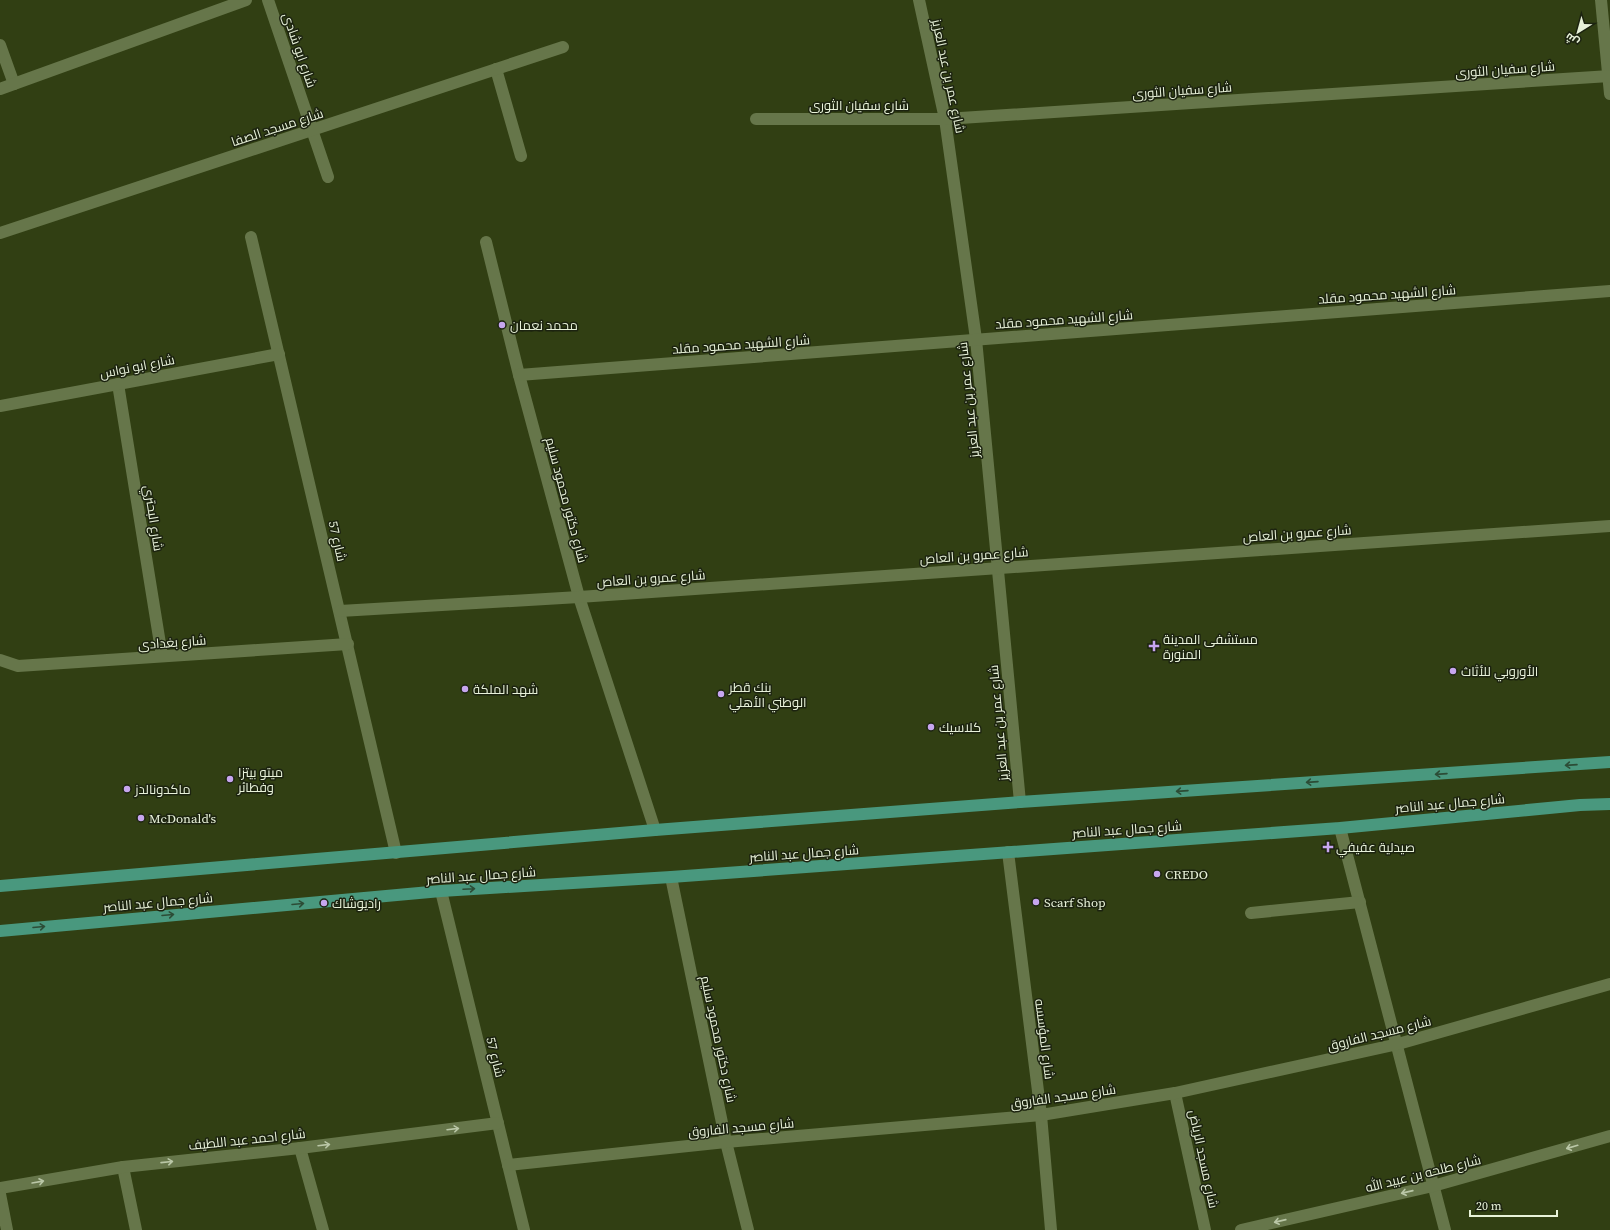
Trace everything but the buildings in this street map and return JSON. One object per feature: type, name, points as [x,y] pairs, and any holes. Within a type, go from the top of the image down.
[{"type":"main road","points":[[0,886],[655,830],[1020,802],[1610,762]]},
{"type":"main road","name":"شارع جمال عبد الناصر","points":[[0,931],[441,891],[671,877],[1340,828],[1580,805],[1610,804]]},
{"type":"street","points":[[0,89],[246,0]]},
{"type":"street","name":"شارع ابو شادى","points":[[268,0],[328,177]]},
{"type":"street","name":"شارع عمر بن عبد العزيز","points":[[919,0],[945,119],[976,339],[1020,802]]},
{"type":"street","points":[[1601,0],[1610,94]]},
{"type":"street","points":[[0,46],[14,84]]},
{"type":"street","name":"شارع مسجد الصفا","points":[[0,233],[563,47]]},
{"type":"street","points":[[496,69],[521,156]]},
{"type":"street","name":"شارع سفيان الثورى","points":[[756,119],[945,119],[1609,76]]},
{"type":"street","name":"شارع 57","points":[[251,237],[396,853]]},
{"type":"street","name":"شارع دكتور محمود سليم","points":[[486,242],[579,597],[655,830]]},
{"type":"street","name":"شارع الشهيد محمود مقلد","points":[[520,375],[1610,291]]},
{"type":"street","name":"شارع ابو نواس","points":[[0,406],[278,354]]},
{"type":"street","name":"شارع البحتري","points":[[118,384],[162,656]]},
{"type":"street","name":"شارع عمرو بن العاص","points":[[340,611],[579,597],[1610,526]]},
{"type":"street","name":"شارع بغدادى","points":[[0,660],[18,666],[348,644]]},
{"type":"street","points":[[1340,828],[1398,1044],[1445,1230]]},
{"type":"street","name":"شارع المؤسسه","points":[[1008,852],[1041,1115],[1051,1230]]},
{"type":"street","name":"شارع دكتور محمود سليم","points":[[671,877],[726,1142],[748,1230]]},
{"type":"street","name":"شارع 57","points":[[441,891],[524,1230]]},
{"type":"street","points":[[1251,913],[1360,902]]},
{"type":"street","name":"شارع مسجد الفاروق","points":[[508,1165],[726,1142],[1041,1115],[1175,1093],[1398,1044],[1610,984]]},
{"type":"street","name":"شارع مسجد الرياض","points":[[1175,1093],[1205,1230]]},
{"type":"street","name":"شارع احمد عبد اللطيف","points":[[0,1188],[123,1167],[300,1148],[498,1123]]},
{"type":"street","name":"شارع طلحه بن عبيد الله","points":[[1241,1230],[1433,1186],[1610,1136]]},
{"type":"street","points":[[300,1148],[323,1230]]},
{"type":"street","points":[[123,1167],[136,1230]]},
{"type":"street","points":[[0,1194],[7,1230]]},
{"type":"place","name":"محمد نعمان","points":[[502,325]]},
{"type":"place","name":"مستشفى المدينة المنورة","points":[[1154,646]]},
{"type":"place","name":"الأوروبي للأثاث","points":[[1453,671]]},
{"type":"place","name":"شهد الملكة","points":[[465,689]]},
{"type":"place","name":"بنك قطر الوطني الأهلي","points":[[721,694]]},
{"type":"place","name":"كلاسيك","points":[[931,727]]},
{"type":"place","name":"ميتو بيتزا وفطائر","points":[[230,779]]},
{"type":"place","name":"ماكدونالدز","points":[[127,789]]},
{"type":"place","name":"McDonald's","points":[[141,818]]},
{"type":"place","name":"صيدلية عفيفي","points":[[1328,847]]},
{"type":"place","name":"CREDO","points":[[1157,874]]},
{"type":"place","name":"Scarf Shop","points":[[1036,902]]},
{"type":"place","name":"راديوشاك","points":[[324,903]]}]
